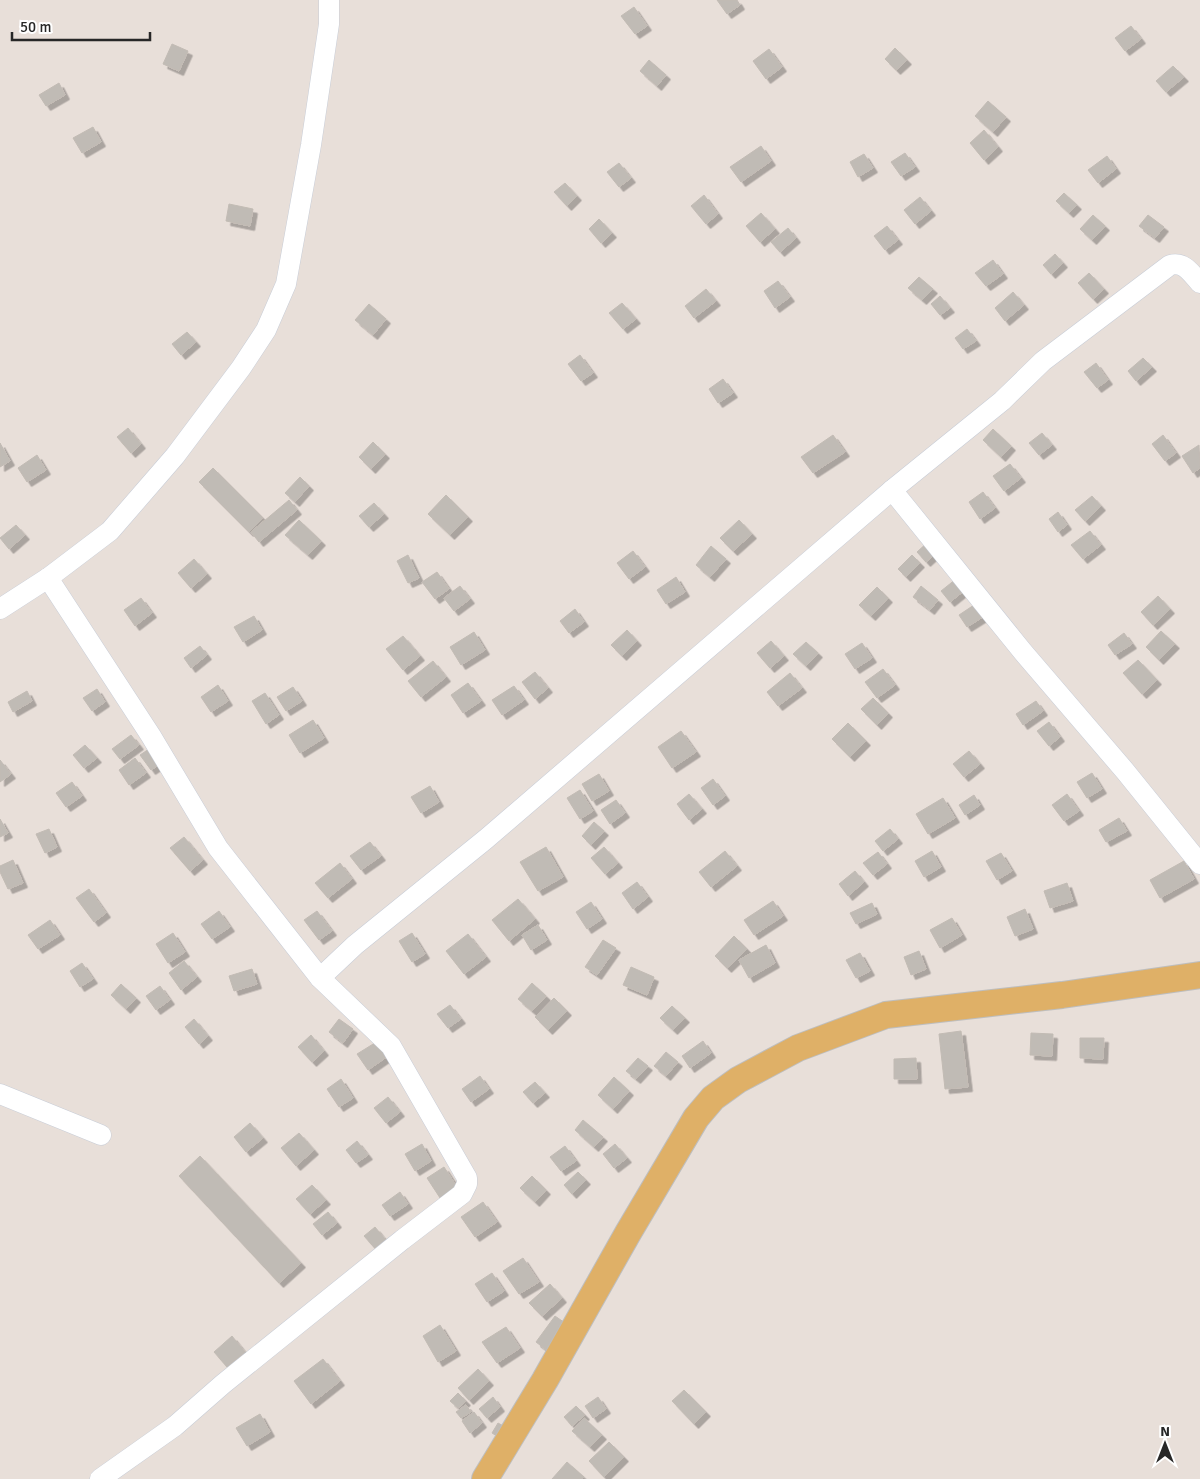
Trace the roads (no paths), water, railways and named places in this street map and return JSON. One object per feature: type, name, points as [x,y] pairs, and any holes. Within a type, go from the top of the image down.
[{"type":"main road","points":[[485,1479],[545,1380],[696,1118],[713,1098],[738,1080],[798,1048],[886,1015],[1062,995],[1200,975]]},
{"type":"street","points":[[0,609],[48,578],[110,531],[175,456],[241,368],[266,330],[286,284],[288,274],[311,145],[329,24],[329,0]]},
{"type":"street","points":[[320,978],[355,944],[486,839],[892,490],[1002,400],[1043,361],[1170,265],[1176,263],[1182,265],[1200,282]]},
{"type":"street","points":[[892,490],[1023,652],[1125,771],[1200,864]]},
{"type":"street","points":[[48,578],[151,736],[218,848],[320,978],[391,1046],[467,1178],[467,1184],[462,1194],[253,1360],[175,1426],[100,1479]]},
{"type":"street","points":[[0,1094],[101,1135]]}]
